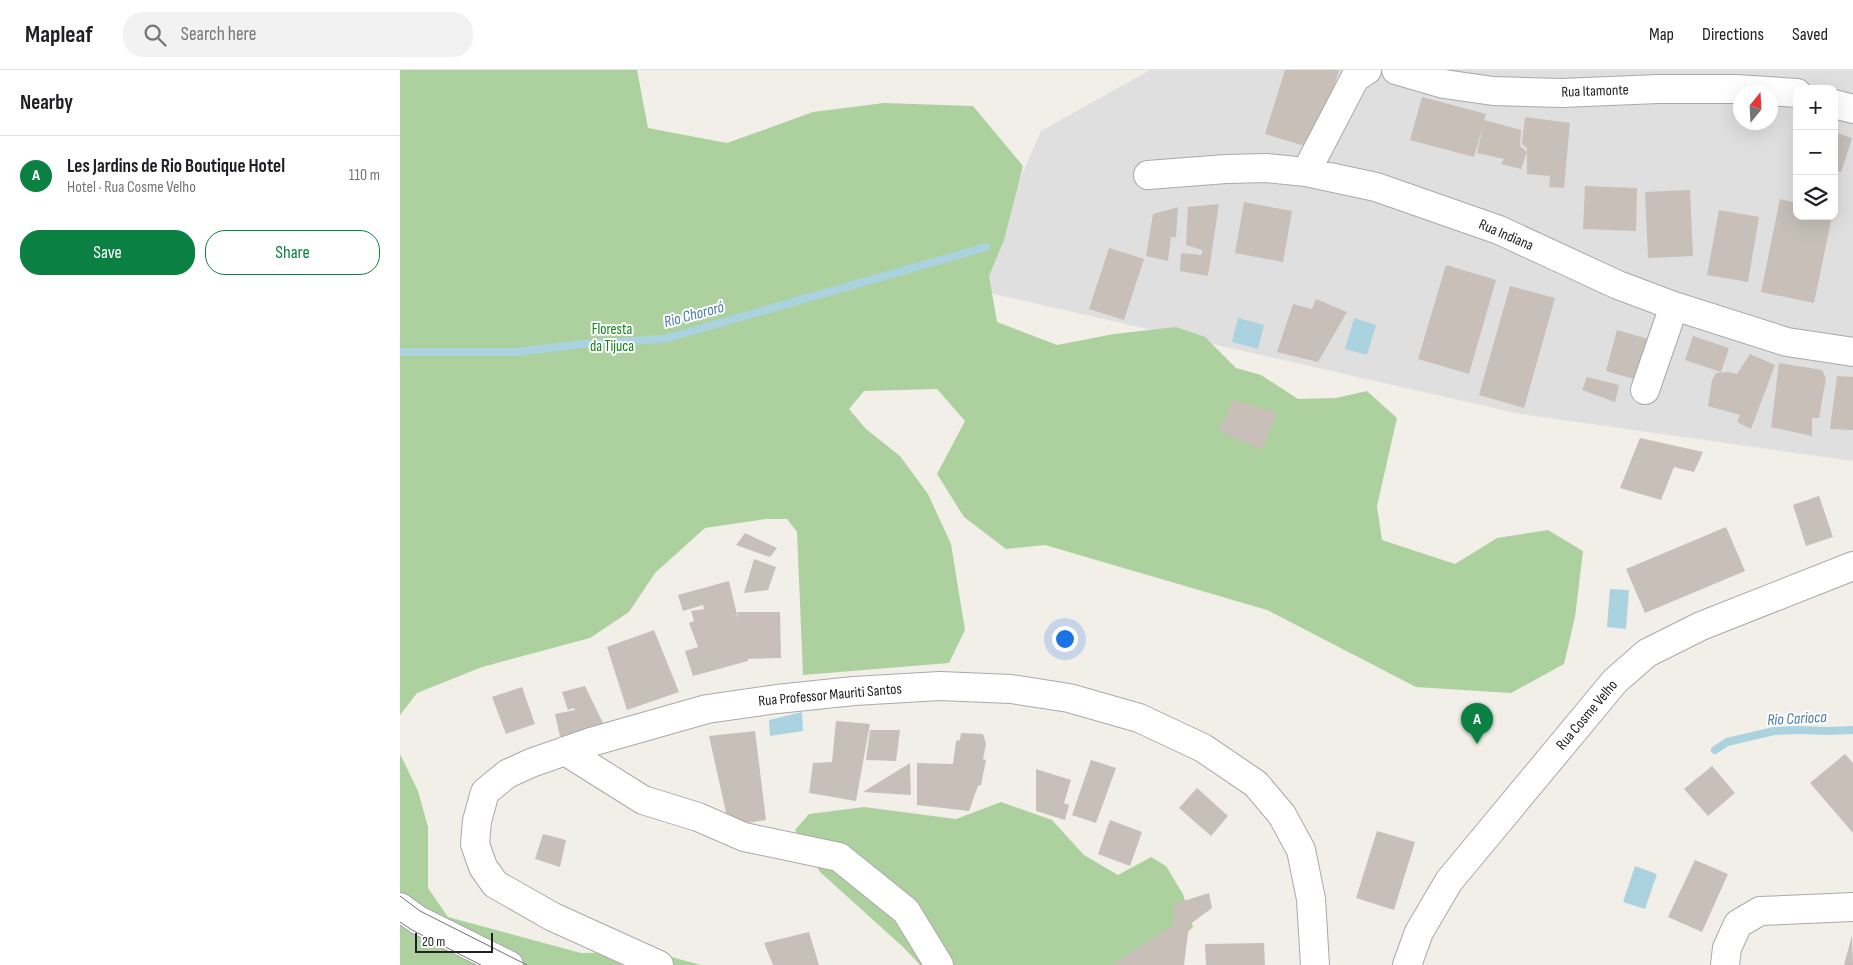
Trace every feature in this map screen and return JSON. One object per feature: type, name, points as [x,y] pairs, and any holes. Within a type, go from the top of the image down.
[{"type":"street","points":[[1306,172],[1356,78],[1367,70]]},
{"type":"street","name":"Rua Itamonte","points":[[1396,70],[1444,84],[1493,91],[1562,93],[1658,89],[1736,89],[1793,93]]},
{"type":"street","points":[[1838,105],[1853,109]]},
{"type":"street","name":"Rua Indiana","points":[[1148,175],[1266,168],[1306,172],[1376,187],[1499,230],[1618,285],[1674,306],[1787,342],[1853,352]]},
{"type":"street","points":[[1645,390],[1674,306]]},
{"type":"street","name":"Rua Cosme Velho","points":[[1407,965],[1419,932],[1449,881],[1615,681],[1647,653],[1701,626],[1853,566]]},
{"type":"street","name":"Rua Professor Mauriti Santos","points":[[659,965],[552,917],[495,884],[483,867],[475,844],[478,821],[486,792],[507,774],[532,763],[565,751],[707,709],[854,690],[940,686],[1012,689],[1069,698],[1139,718],[1203,748],[1256,784],[1282,815],[1300,850],[1311,899],[1315,965]]},
{"type":"street","points":[[565,751],[643,800],[698,817],[744,837],[839,857],[906,911],[939,965]]},
{"type":"street","points":[[400,907],[418,920],[509,965]]},
{"type":"street","points":[[1725,965],[1727,948],[1738,924],[1760,910],[1853,907]]},
{"type":"shaded area","points":[[1150,70],[1853,70],[1853,461],[1520,414],[972,289],[1041,131]]},
{"type":"green space","name":"Floresta da Tijuca","points":[[400,70],[637,70],[648,128],[727,143],[813,112],[884,103],[973,106],[1023,166],[1004,240],[989,276],[997,322],[1057,345],[1114,334],[1176,327],[1205,337],[1236,368],[1261,375],[1298,399],[1336,398],[1367,391],[1397,418],[1377,506],[1382,540],[1455,564],[1497,538],[1548,530],[1583,551],[1575,617],[1564,664],[1511,693],[1416,687],[1267,610],[1045,545],[1006,549],[964,517],[937,474],[965,421],[937,389],[864,391],[849,409],[866,429],[900,456],[928,494],[951,544],[965,630],[949,663],[803,675],[797,532],[787,519],[765,519],[705,528],[655,573],[629,612],[590,638],[482,667],[417,693],[400,715]]},
{"type":"green space","points":[[400,754],[418,791],[428,827],[428,888],[448,917],[581,953],[653,952],[701,965],[400,965]]},
{"type":"green space","points":[[1001,802],[1052,820],[1084,855],[1118,875],[1151,857],[1166,866],[1183,894],[1193,927],[1165,954],[1157,965],[920,965],[903,947],[820,872],[795,830],[809,814],[864,807],[956,819]]},
{"type":"water","points":[[1238,318],[1264,325],[1258,349],[1232,342]]},
{"type":"water","points":[[1354,318],[1376,325],[1367,355],[1345,349]]},
{"type":"water","points":[[1610,589],[1629,590],[1626,629],[1607,627]]},
{"type":"water","points":[[802,712],[803,731],[770,736],[769,720]]},
{"type":"water","points":[[1635,866],[1657,874],[1645,909],[1623,902]]},
{"type":"building","points":[[1285,70],[1339,70],[1315,149],[1265,134]]},
{"type":"building","points":[[1422,97],[1486,114],[1484,120],[1521,130],[1520,146],[1527,152],[1521,169],[1501,164],[1504,159],[1477,153],[1483,126],[1474,157],[1410,140]]},
{"type":"building","points":[[1525,117],[1570,123],[1564,188],[1549,187],[1550,176],[1527,174],[1527,148],[1522,144]]},
{"type":"building","points":[[1838,133],[1852,138],[1841,172],[1838,171]]},
{"type":"building","points":[[1585,186],[1637,188],[1636,231],[1583,229]]},
{"type":"building","points":[[1690,190],[1693,256],[1648,258],[1645,192]]},
{"type":"building","points":[[1780,199],[1793,202],[1793,220],[1831,220],[1814,303],[1761,292]]},
{"type":"building","points":[[1244,202],[1292,211],[1283,262],[1235,253]]},
{"type":"building","points":[[1219,204],[1208,276],[1180,271],[1181,253],[1202,255],[1202,250],[1186,245],[1188,207]]},
{"type":"building","points":[[1178,207],[1176,237],[1171,237],[1168,261],[1146,256],[1153,214]]},
{"type":"building","points":[[1719,210],[1759,217],[1748,282],[1707,275]]},
{"type":"building","points":[[1109,248],[1144,259],[1124,320],[1089,309]]},
{"type":"building","points":[[1446,265],[1496,280],[1469,374],[1418,359]]},
{"type":"building","points":[[1510,286],[1555,298],[1524,408],[1479,395]]},
{"type":"building","points":[[1316,299],[1347,312],[1318,362],[1277,352],[1293,304],[1312,309]]},
{"type":"building","points":[[1617,330],[1648,339],[1637,380],[1606,371]]},
{"type":"building","points":[[1693,336],[1729,348],[1721,372],[1685,360]]},
{"type":"building","points":[[1750,354],[1775,365],[1751,429],[1737,422],[1740,415],[1708,406],[1712,380],[1716,373],[1728,372],[1737,374]]},
{"type":"building","points":[[1779,363],[1822,370],[1826,378],[1819,418],[1812,418],[1812,436],[1771,427]]},
{"type":"building","points":[[1837,376],[1853,377],[1853,430],[1830,429]]},
{"type":"building","points":[[1587,377],[1619,385],[1615,402],[1582,390]]},
{"type":"building","points":[[1233,400],[1277,412],[1262,450],[1219,431]]},
{"type":"building","points":[[1640,438],[1703,452],[1694,472],[1674,467],[1661,500],[1620,488]]},
{"type":"building","points":[[1819,496],[1833,537],[1806,546],[1793,505]]},
{"type":"building","points":[[1726,527],[1745,571],[1645,613],[1626,569]]},
{"type":"building","points":[[745,533],[777,548],[770,557],[736,545]]},
{"type":"building","points":[[754,559],[776,567],[768,590],[744,593]]},
{"type":"building","points":[[729,581],[739,623],[737,612],[780,612],[781,658],[748,659],[748,661],[693,676],[685,651],[698,647],[689,623],[694,621],[691,611],[704,609],[703,605],[683,611],[678,595]]},
{"type":"building","points":[[654,630],[679,692],[627,710],[607,647]]},
{"type":"building","points":[[585,686],[604,725],[560,737],[555,714],[575,710],[574,708],[568,710],[562,692]]},
{"type":"building","points":[[522,687],[535,724],[506,734],[492,697]]},
{"type":"building","points":[[836,721],[870,724],[856,801],[809,793],[813,763],[832,762]]},
{"type":"building","points":[[870,730],[900,730],[896,761],[866,760]]},
{"type":"building","points":[[755,731],[766,820],[729,826],[709,736]]},
{"type":"building","points":[[961,733],[983,734],[986,744],[983,759],[986,760],[981,785],[978,786],[969,811],[917,805],[917,763],[953,764],[956,741],[960,740]]},
{"type":"building","points":[[1845,754],[1853,763],[1853,833],[1810,783]]},
{"type":"building","points":[[1091,760],[1116,768],[1096,823],[1072,815]]},
{"type":"building","points":[[910,763],[911,795],[863,792]]},
{"type":"building","points":[[1712,766],[1735,793],[1708,816],[1684,789]]},
{"type":"building","points":[[1036,769],[1071,780],[1064,803],[1069,805],[1065,820],[1036,811]]},
{"type":"building","points":[[1197,788],[1228,816],[1211,836],[1179,808]]},
{"type":"building","points":[[1110,820],[1142,832],[1130,866],[1098,854]]},
{"type":"building","points":[[1377,831],[1415,842],[1394,910],[1356,898]]},
{"type":"building","points":[[543,834],[566,840],[560,867],[535,859]]},
{"type":"building","points":[[1695,860],[1728,874],[1702,932],[1668,917]]},
{"type":"building","points":[[1209,893],[1212,908],[1189,925],[1184,965],[1112,965],[1173,925],[1174,904]]},
{"type":"building","points":[[809,932],[819,965],[773,965],[764,943]]},
{"type":"building","points":[[1852,935],[1853,965],[1844,965]]},
{"type":"building","points":[[1264,943],[1265,965],[1206,965],[1205,944]]},
{"type":"waterway","name":"Rio Chororó","points":[[400,352],[517,352],[582,344],[664,339],[986,247]]},
{"type":"waterway","name":"Rio Carioca","points":[[1715,750],[1727,742],[1774,731],[1853,730]]},
{"type":"tram line","points":[[400,896],[420,911],[527,965]]},
{"type":"tram line","points":[[400,922],[481,965]]},
{"type":"place","name":"Les Jardins de Rio Boutique Hotel","points":[[1477,744]]}]
